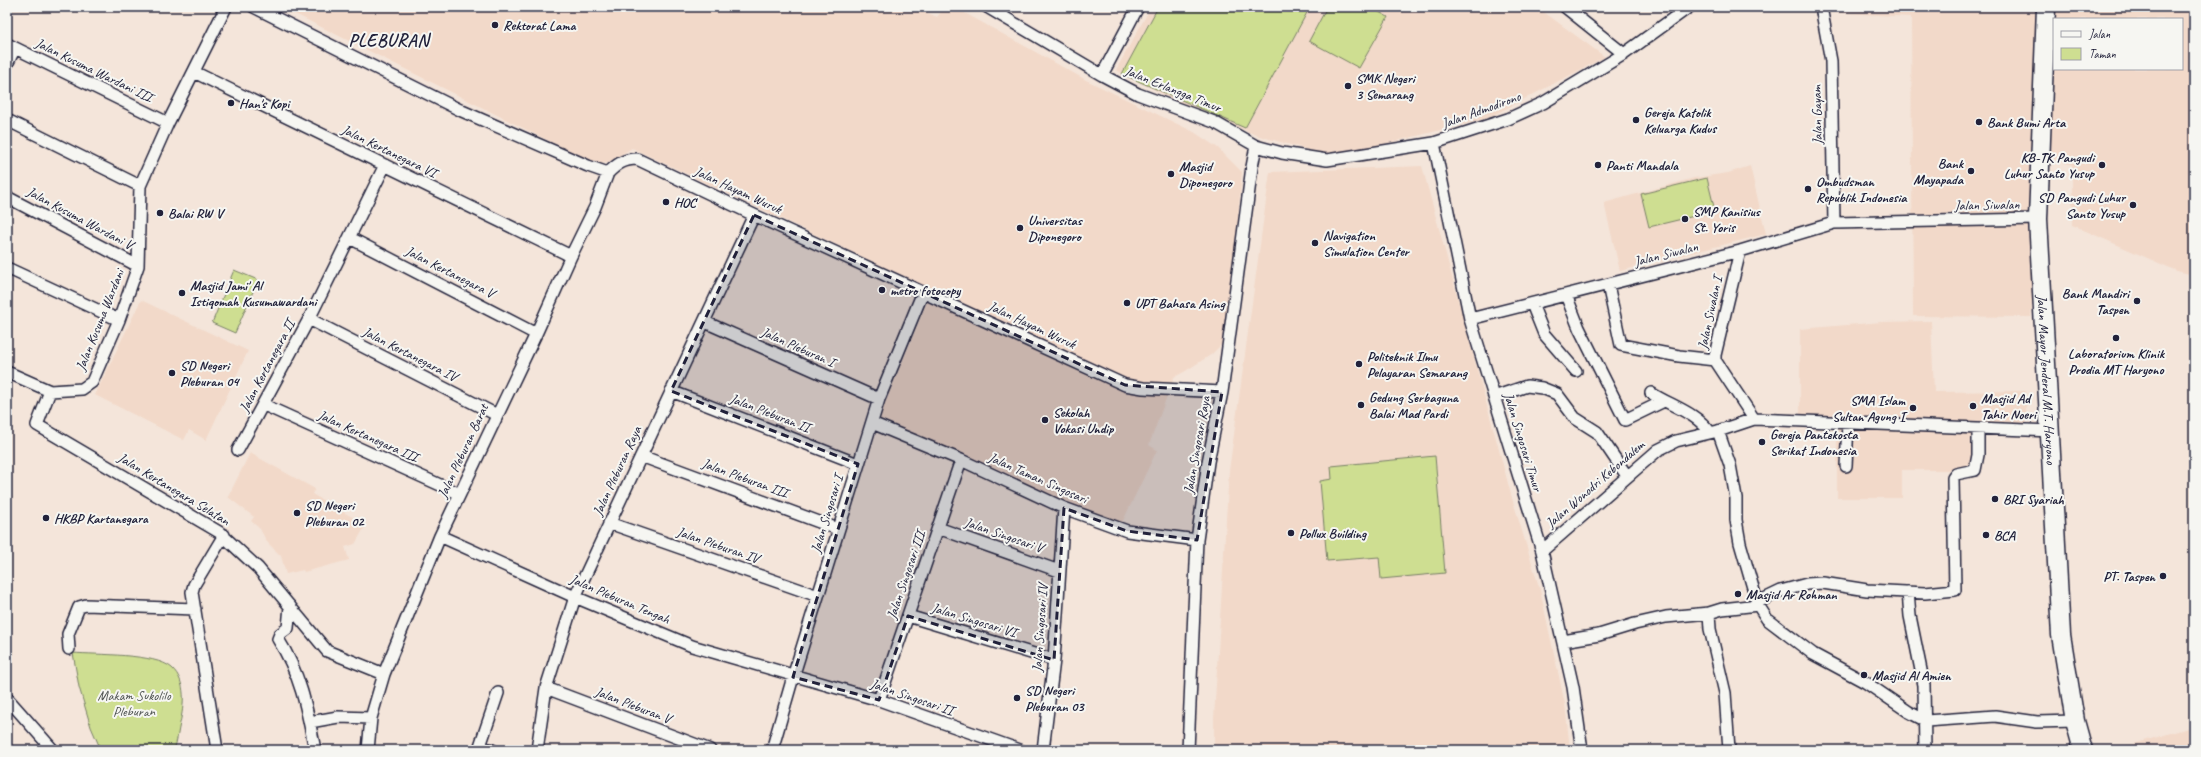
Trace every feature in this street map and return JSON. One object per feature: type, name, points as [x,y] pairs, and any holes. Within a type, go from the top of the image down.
[{"type":"main road","name":"Jalan Mayor Jenderal M.T. Haryono","points":[[2046,7],[2038,219],[2051,431],[2061,635],[2075,721],[2083,750]]},
{"type":"street","name":"Jalan Kusuma Wardani","points":[[7,372],[50,391],[82,389],[92,382],[119,320],[138,266],[140,186],[168,123],[226,7]]},
{"type":"street","points":[[254,7],[462,110],[608,173]]},
{"type":"street","points":[[987,7],[1102,75]]},
{"type":"street","name":"Jalan Erlangga Timur","points":[[1138,7],[1102,75],[1138,94],[1214,122],[1256,146]]},
{"type":"street","points":[[1565,7],[1624,54]]},
{"type":"street","name":"Jalan Admodirono","points":[[1256,146],[1282,153],[1327,160],[1434,143],[1508,119],[1543,103],[1624,54],[1689,7]]},
{"type":"street","name":"Jalan Gayam","points":[[1821,7],[1831,61],[1834,223]]},
{"type":"street","points":[[7,64],[11,46]]},
{"type":"street","name":"Jalan Kusuma Wardani III","points":[[11,46],[168,123]]},
{"type":"street","name":"Jalan Kertanegara VI","points":[[194,72],[570,256]]},
{"type":"street","points":[[7,120],[140,186]]},
{"type":"street","name":"Jalan Singosari Timur","points":[[1434,143],[1470,319],[1542,551],[1563,641],[1582,750]]},
{"type":"street","name":"Jalan Singosari Raya","points":[[1188,750],[1197,540],[1208,462],[1222,392],[1256,146]]},
{"type":"street","name":"Jalan Hayam Wuruk","points":[[608,173],[617,164],[629,159],[637,159],[754,215],[1125,385],[1143,388],[1222,392]]},
{"type":"street","name":"Jalan Kertanegara II","points":[[238,450],[264,405],[309,319],[385,165]]},
{"type":"street","name":"Jalan Pleburan Barat","points":[[368,750],[371,718],[384,674],[440,536],[536,334],[570,256],[595,207],[608,173]]},
{"type":"street","name":"Jalan Kusuma Wardani V","points":[[7,197],[138,266]]},
{"type":"street","name":"Jalan Pleburan Raya","points":[[537,750],[546,688],[575,597],[754,215]]},
{"type":"street","name":"Jalan Siwalan","points":[[1470,319],[1740,251],[1834,223],[2038,219]]},
{"type":"street","name":"Jalan Kertanegara V","points":[[350,238],[536,334]]},
{"type":"street","name":"Jalan Siwalan I","points":[[1740,251],[1715,352],[1715,360],[1754,419]]},
{"type":"street","points":[[7,268],[119,320]]},
{"type":"street","points":[[1608,284],[1621,345],[1679,356],[1715,360]]},
{"type":"street","name":"Jalan Singosari I","points":[[772,750],[838,529],[879,399],[923,292]]},
{"type":"street","points":[[1566,295],[1579,328],[1624,420],[1664,401]]},
{"type":"street","points":[[1532,304],[1544,334],[1576,371]]},
{"type":"street","name":"Jalan Kertanegara IV","points":[[309,319],[497,415]]},
{"type":"street","name":"Jalan Pleburan I","points":[[705,322],[879,399]]},
{"type":"street","points":[[1494,397],[1527,386],[1542,388],[1557,394],[1575,418],[1597,432],[1627,476]]},
{"type":"street","name":"Jalan Kertanegara Selatan","points":[[50,391],[37,425],[224,536],[258,568],[327,651],[384,674]]},
{"type":"street","name":"Jalan Pleburan II","points":[[671,391],[858,464]]},
{"type":"street","points":[[1651,393],[1696,418],[1714,432],[1730,465],[1736,498],[1736,520],[1740,543],[1758,603],[1766,618],[1813,654],[1866,682],[1909,712],[1926,721],[1995,716],[2037,722],[2075,721]]},
{"type":"street","name":"Jalan Kertanegara III","points":[[264,405],[460,494]]},
{"type":"street","name":"Jalan Wonodri Kebondalem","points":[[1542,551],[1658,450],[1676,441],[1714,432],[1754,419],[2051,431]]},
{"type":"street","name":"Jalan Taman Singosari","points":[[872,423],[961,460],[1064,508],[1127,531],[1197,540]]},
{"type":"street","points":[[1846,466],[1848,423]]},
{"type":"street","points":[[1563,641],[1600,635],[1635,624],[1666,618],[1709,613],[1722,608],[1758,603],[1781,591],[1807,584],[1823,583],[1867,590],[1908,592],[1952,591],[1956,588],[1952,478],[1956,474],[1975,470],[1978,454],[1978,429]]},
{"type":"street","name":"Jalan Pleburan III","points":[[641,456],[838,529]]},
{"type":"street","name":"Jalan Singosari III","points":[[879,700],[961,460]]},
{"type":"street","name":"Jalan Singosari IV","points":[[1043,750],[1054,660],[1064,508]]},
{"type":"street","name":"Jalan Pleburan IV","points":[[609,523],[818,596]]},
{"type":"street","name":"Jalan Singosari V","points":[[938,528],[1059,571]]},
{"type":"street","points":[[217,750],[192,592],[194,585],[224,536]]},
{"type":"street","name":"Jalan Pleburan Tengah","points":[[440,536],[575,597],[692,646],[793,677]]},
{"type":"street","points":[[1908,592],[1910,616],[1924,685],[1926,750]]},
{"type":"street","points":[[69,649],[68,634],[79,607],[86,605],[195,609]]},
{"type":"street","points":[[290,606],[288,628],[280,634],[278,639],[292,661],[303,693],[315,750]]},
{"type":"street","points":[[1709,613],[1710,629],[1725,693],[1729,750]]},
{"type":"street","name":"Jalan Singosari VI","points":[[908,616],[1054,660]]},
{"type":"street","name":"Jalan Singosari II","points":[[793,677],[879,700],[1020,750]]},
{"type":"street","name":"Jalan Pleburan V","points":[[546,688],[710,750]]},
{"type":"street","points":[[492,750],[480,746],[498,693]]},
{"type":"street","points":[[7,698],[23,718],[53,750]]},
{"type":"street","points":[[310,722],[338,717],[371,718]]},
{"type":"highlighted area","points":[[754,215],[1125,385],[1222,392],[1197,540],[1127,531],[1064,508],[1054,660],[908,616],[879,700],[793,677],[858,464],[671,391]]},
{"type":"shaded area","name":"Universitas Diponegoro","points":[[281,7],[914,7],[937,17],[945,7],[954,7],[1086,80],[1194,132],[1218,148],[1242,172],[1228,338],[1212,354],[1174,377],[1149,445],[1157,450],[1120,527],[879,418],[932,290],[632,148],[609,162],[597,165]]},
{"type":"shaded area","name":"SMK Negeri 3 Semarang","points":[[1151,7],[1537,7],[1605,57],[1488,118],[1333,157],[1256,135],[1170,98],[1116,70]]},
{"type":"shaded area","points":[[1787,7],[2194,8],[2194,275],[2177,271],[2072,225],[2072,165],[2040,154],[2031,317],[1913,316],[1911,17],[1794,10]]},
{"type":"shaded area","name":"Politeknik Ilmu Pelayaran Semarang","points":[[1422,166],[1512,498],[1540,590],[1565,704],[1570,750],[1214,750],[1214,718],[1229,471],[1270,172]]},
{"type":"shaded area","name":"SMP Kanisius St. Yoris","points":[[1750,166],[1766,234],[1620,271],[1604,203],[1694,178],[1728,173]]},
{"type":"shaded area","name":"SD Negeri Pleburan 04","points":[[141,300],[248,351],[206,440],[189,430],[184,440],[95,395]]},
{"type":"shaded area","name":"SMA Islam Sultan Agung I","points":[[1931,321],[1934,392],[2026,391],[2026,423],[1973,424],[1973,470],[1902,470],[1902,498],[1837,498],[1837,428],[1800,426],[1800,329],[1882,322]]},
{"type":"shaded area","name":"SD Negeri Pleburan 02","points":[[250,453],[315,489],[312,494],[366,525],[355,544],[345,547],[349,560],[304,572],[303,570],[286,574],[281,556],[267,542],[260,529],[251,521],[254,517],[228,497]]},
{"type":"shaded area","points":[[2188,728],[2194,743],[2194,750],[2121,750],[2120,748]]},
{"type":"green space","points":[[1158,7],[1310,7],[1245,128],[1122,74]]},
{"type":"green space","points":[[1327,7],[1370,7],[1388,17],[1359,68],[1309,41]]},
{"type":"green space","points":[[1707,178],[1715,211],[1649,227],[1641,194]]},
{"type":"green space","points":[[234,270],[258,280],[235,333],[212,323]]},
{"type":"green space","points":[[1435,456],[1445,573],[1381,579],[1379,557],[1327,561],[1320,481],[1332,479],[1331,466]]},
{"type":"green space","name":"Makam Sukolilo Pleburan","points":[[73,653],[139,657],[164,663],[172,668],[180,680],[183,694],[181,716],[174,750],[101,750],[91,727],[79,687]]},
{"type":"place","name":"Rektorat Lama","points":[[495,25]]},
{"type":"place","name":"SMK Negeri 3 Semarang","points":[[1348,86]]},
{"type":"place","name":"Han's Kopi","points":[[231,103]]},
{"type":"place","name":"Gereja Katolik Keluarga Kudus","points":[[1636,120]]},
{"type":"place","name":"Bank Bumi Arta","points":[[1979,122]]},
{"type":"place","name":"Panti Mandala","points":[[1598,165]]},
{"type":"place","name":"KB-TK Pangudi Luhur Santo Yusup","points":[[2102,165]]},
{"type":"place","name":"Bank Mayapada","points":[[1971,171]]},
{"type":"place","name":"Masjid Diponegoro","points":[[1171,174]]},
{"type":"place","name":"Ombudsman Republik Indonesia","points":[[1808,189]]},
{"type":"place","name":"HOC","points":[[666,202]]},
{"type":"place","name":"SD Pangudi Luhur Santo Yusup","points":[[2133,205]]},
{"type":"place","name":"Balai RW V","points":[[160,213]]},
{"type":"place","name":"SMP Kanisius St. Yoris","points":[[1685,219]]},
{"type":"place","name":"Universitas Diponegoro","points":[[1020,228]]},
{"type":"place","name":"Navigation Simulation Center","points":[[1315,243]]},
{"type":"place","name":"metro fotocopy","points":[[882,290]]},
{"type":"place","name":"Masjid Jami' Al Istiqomah Kusumawardani","points":[[182,293]]},
{"type":"place","name":"Bank Mandiri Taspen","points":[[2137,301]]},
{"type":"place","name":"UPT Bahasa Asing","points":[[1127,303]]},
{"type":"place","name":"Laboratorium Klinik Prodia MT Haryono","points":[[2116,338]]},
{"type":"place","name":"Politeknik Ilmu Pelayaran Semarang","points":[[1359,364]]},
{"type":"place","name":"SD Negeri Pleburan 04","points":[[172,373]]},
{"type":"place","name":"Gedung Serbaguna Balai Mad Pardi","points":[[1361,405]]},
{"type":"place","name":"Masjid Ad Tahir Noeri","points":[[1973,406]]},
{"type":"place","name":"SMA Islam Sultan Agung I","points":[[1913,408]]},
{"type":"place","name":"Sekolah Vokasi Undip","points":[[1045,420]]},
{"type":"place","name":"Gereja Pantekosta Serikat Indonesia","points":[[1762,442]]},
{"type":"place","name":"BRI Syariah","points":[[1995,499]]},
{"type":"place","name":"SD Negeri Pleburan 02","points":[[297,513]]},
{"type":"place","name":"HKBP Kartanegara","points":[[46,518]]},
{"type":"place","name":"Pollux Building","points":[[1291,533]]},
{"type":"place","name":"BCA","points":[[1986,535]]},
{"type":"place","name":"PT. Taspen","points":[[2163,576]]},
{"type":"place","name":"Masjid Ar Rohman","points":[[1738,594]]},
{"type":"place","name":"Masjid Al Amien","points":[[1864,675]]},
{"type":"place","name":"SD Negeri Pleburan 03","points":[[1017,698]]},
{"type":"district","name":"PLEBURAN","points":[[389,40]]}]
